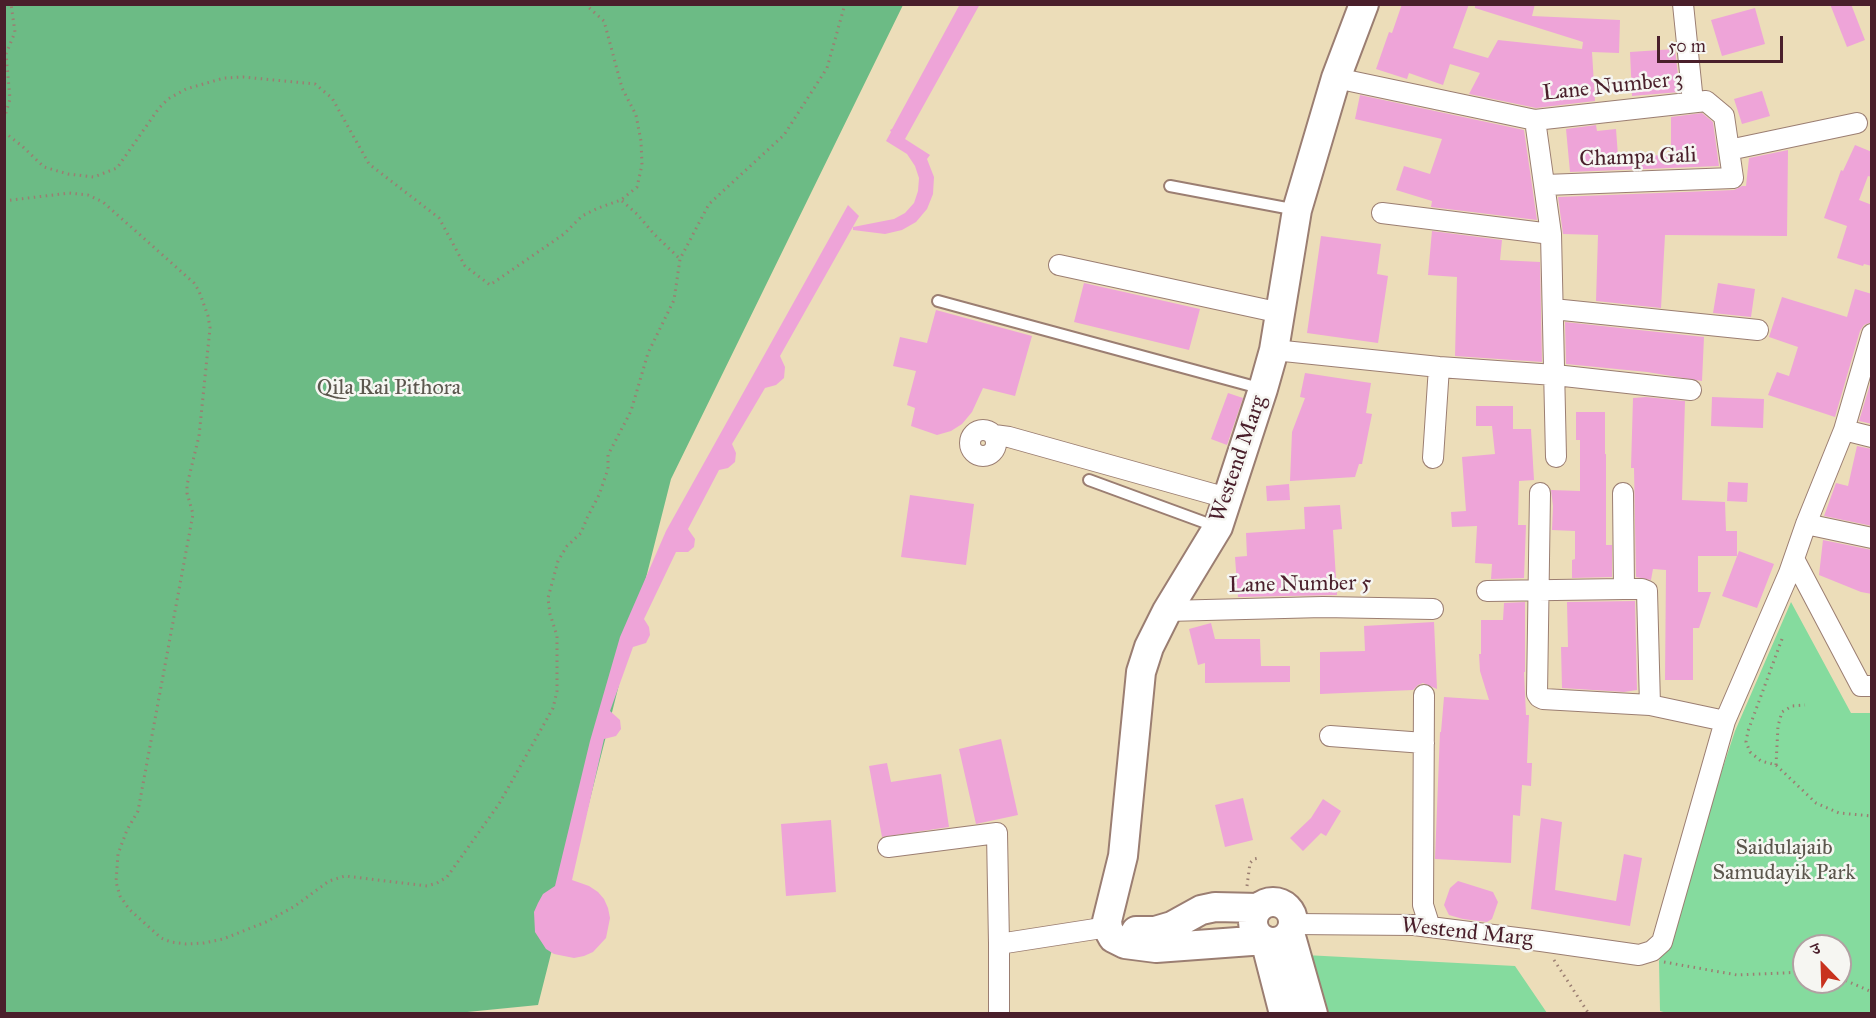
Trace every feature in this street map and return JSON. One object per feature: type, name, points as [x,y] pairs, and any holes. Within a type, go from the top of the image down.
[{"type":"street","name":"Westend Marg","points":[[1364,4],[1336,78],[1297,210],[1274,350],[1218,527],[1167,611],[1149,647],[1141,672],[1123,856],[1109,917],[1113,938],[1125,945],[1156,948],[1283,933],[1414,925],[1639,955]]},
{"type":"street","points":[[1683,4],[1693,102]]},
{"type":"street","name":"Lane Number 3","points":[[1336,78],[1535,120],[1706,101],[1724,116],[1733,178]]},
{"type":"street","points":[[1535,120],[1551,234],[1556,458]]},
{"type":"street","points":[[1729,150],[1857,123]]},
{"type":"street","name":"Champa Gali","points":[[1545,186],[1733,178]]},
{"type":"street","points":[[1382,213],[1551,234]]},
{"type":"street","points":[[1059,265],[1281,313]]},
{"type":"street","points":[[1553,309],[1758,330]]},
{"type":"street","points":[[1639,955],[1652,951],[1662,942],[1725,721],[1794,559],[1844,430],[1872,334]]},
{"type":"street","points":[[1274,350],[1439,368],[1555,375],[1691,390]]},
{"type":"street","points":[[1433,458],[1439,368]]},
{"type":"street","points":[[1844,430],[1872,437]]},
{"type":"street","points":[[994,435],[1009,437],[1227,498]]},
{"type":"street","points":[[1540,493],[1537,694],[1539,697],[1650,705],[1725,721]]},
{"type":"street","points":[[1623,493],[1624,589]]},
{"type":"street","points":[[1806,524],[1872,538]]},
{"type":"street","points":[[1794,559],[1861,686],[1872,686]]},
{"type":"street","points":[[1486,591],[1624,589],[1647,591],[1650,705]]},
{"type":"street","name":"Lane Number 5","points":[[1167,611],[1323,607],[1433,609]]},
{"type":"street","points":[[1424,695],[1423,905],[1430,927]]},
{"type":"street","points":[[1330,736],[1424,743]]},
{"type":"street","points":[[888,847],[997,833],[999,1014]]},
{"type":"street","points":[[999,944],[1109,917],[1123,927],[1137,931],[1155,931],[1172,926],[1201,910],[1215,907],[1259,908],[1253,917],[1256,933],[1283,933]]},
{"type":"street","points":[[1283,933],[1284,1014]]},
{"type":"street","points":[[1283,933],[1313,1014]]},
{"type":"lane","points":[[1170,186],[1297,210]]},
{"type":"lane","points":[[938,301],[1263,389]]},
{"type":"lane","points":[[1089,480],[1218,527]]},
{"type":"path","points":[[4,119],[10,99],[6,54],[15,32],[11,4]]},
{"type":"path","points":[[4,132],[44,167],[68,174],[94,177],[117,168],[159,108],[168,99],[186,89],[224,78],[243,76],[315,84],[332,98],[369,164],[439,218],[465,266],[490,285],[564,234],[582,216],[621,200],[637,187],[642,165],[641,141],[636,115],[622,88],[604,21],[585,4]]},
{"type":"path","points":[[4,201],[69,193],[88,195],[103,202],[194,283],[208,316],[210,328],[198,436],[187,485],[193,514],[138,811],[127,830],[118,854],[116,882],[120,896],[129,909],[161,938],[186,944],[223,939],[266,922],[295,906],[329,881],[345,876],[427,886],[437,883],[447,877],[455,867],[499,804],[553,708],[557,691],[557,636],[548,598],[558,561],[567,546],[581,533],[599,495],[608,469],[608,455],[631,411],[648,353],[674,300],[680,259],[709,204],[784,135],[828,69],[845,4]]},
{"type":"path","points":[[621,200],[638,214],[654,234],[680,259]]},
{"type":"path","points":[[1782,638],[1748,731],[1746,742],[1750,752],[1761,760],[1776,765],[1816,802],[1839,813],[1872,816]]},
{"type":"path","points":[[1776,765],[1782,712],[1792,706],[1805,705]]},
{"type":"path","points":[[1248,868],[1254,859],[1259,858]]},
{"type":"path","points":[[1541,941],[1590,1014]]},
{"type":"path","points":[[1639,955],[1659,961],[1737,975],[1792,973]]},
{"type":"path","points":[[1852,983],[1872,992]]},
{"type":"green space","name":"Qila Rai Pithora","points":[[5,5],[903,5],[671,479],[538,1005],[447,1014],[5,1014]]},
{"type":"green space","name":"Saidulajaib Samudayik Park","points":[[1791,602],[1851,713],[1871,713],[1871,1013],[1671,1014],[1660,1011],[1659,961],[1735,731]]},
{"type":"green space","points":[[1305,955],[1515,966],[1547,1013],[1321,1013]]},
{"type":"building","points":[[960,4],[980,4],[905,139],[930,155],[927,159],[934,177],[933,194],[927,209],[916,222],[902,230],[885,234],[853,230],[853,227],[894,219],[905,213],[914,203],[919,178],[915,166],[907,154],[886,141]]},
{"type":"building","points":[[1402,4],[1469,4],[1453,48],[1488,58],[1498,40],[1582,49],[1583,42],[1475,8],[1475,4],[1535,4],[1532,16],[1620,20],[1619,53],[1592,52],[1595,101],[1536,108],[1469,94],[1480,73],[1450,64],[1443,85],[1409,73],[1407,79],[1376,69]]},
{"type":"building","points":[[1830,4],[1851,4],[1865,40],[1847,47]]},
{"type":"building","points":[[1755,8],[1765,44],[1722,56],[1711,20]]},
{"type":"building","points":[[1675,49],[1680,92],[1632,96],[1630,52]]},
{"type":"building","points":[[1762,91],[1770,116],[1742,124],[1734,99]]},
{"type":"building","points":[[1360,95],[1524,130],[1537,220],[1431,207],[1432,201],[1396,190],[1404,166],[1430,174],[1442,139],[1355,119]]},
{"type":"building","points":[[1702,113],[1713,122],[1719,166],[1570,172],[1566,129],[1596,125],[1597,131],[1616,129],[1618,156],[1671,155],[1671,117]]},
{"type":"building","points":[[1855,145],[1872,152],[1872,177],[1868,176],[1859,200],[1872,205],[1872,266],[1864,264],[1863,266],[1837,258],[1847,226],[1824,218],[1841,170],[1843,171]]},
{"type":"building","points":[[1788,150],[1787,236],[1665,235],[1661,308],[1596,301],[1598,235],[1563,234],[1558,197],[1734,190],[1746,186],[1749,158]]},
{"type":"building","points":[[848,205],[859,216],[780,356],[785,367],[784,378],[776,385],[765,388],[732,444],[736,453],[735,462],[728,468],[719,470],[688,529],[695,539],[694,547],[688,552],[676,552],[644,619],[649,627],[650,635],[646,643],[633,647],[610,711],[620,720],[621,729],[616,736],[604,739],[572,880],[589,886],[604,899],[610,918],[606,938],[593,952],[584,956],[574,958],[554,954],[546,949],[535,932],[534,912],[543,894],[555,886],[590,741],[620,637],[666,531]]},
{"type":"building","points":[[1432,231],[1502,240],[1500,260],[1540,262],[1542,362],[1455,356],[1457,277],[1428,275]]},
{"type":"building","points":[[1321,236],[1381,244],[1377,274],[1388,276],[1378,343],[1307,333]]},
{"type":"building","points":[[1084,283],[1200,309],[1189,350],[1074,322]]},
{"type":"building","points":[[1718,283],[1755,289],[1751,317],[1713,313]]},
{"type":"building","points":[[1855,289],[1872,294],[1872,322],[1864,325],[1860,331],[1835,417],[1768,395],[1777,372],[1789,376],[1798,347],[1769,337],[1782,297],[1847,317]]},
{"type":"building","points":[[936,310],[1032,336],[1015,396],[983,388],[972,412],[962,424],[951,431],[937,435],[911,426],[915,408],[907,405],[916,371],[893,366],[900,337],[927,343]]},
{"type":"building","points":[[1565,322],[1704,337],[1702,381],[1647,372],[1566,364]]},
{"type":"building","points":[[1305,373],[1371,383],[1366,413],[1372,414],[1362,464],[1359,464],[1355,477],[1290,481],[1292,432],[1305,398],[1300,397]]},
{"type":"building","points":[[1872,381],[1872,424],[1859,421]]},
{"type":"building","points":[[1228,393],[1243,398],[1227,445],[1211,439]]},
{"type":"building","points":[[1712,397],[1764,399],[1763,428],[1711,426]]},
{"type":"building","points":[[1633,398],[1685,401],[1682,500],[1725,502],[1726,531],[1737,531],[1737,556],[1698,556],[1698,592],[1711,592],[1699,628],[1693,628],[1693,680],[1665,680],[1666,570],[1653,569],[1651,580],[1636,577],[1634,468],[1631,468]]},
{"type":"building","points":[[1476,406],[1513,406],[1513,429],[1531,429],[1534,480],[1519,481],[1518,525],[1526,525],[1524,578],[1491,579],[1492,564],[1475,563],[1477,526],[1452,527],[1451,512],[1466,511],[1462,457],[1495,454],[1492,426],[1476,426]]},
{"type":"building","points":[[1576,412],[1605,412],[1606,545],[1612,545],[1612,577],[1572,578],[1575,531],[1552,530],[1551,490],[1580,491],[1580,440],[1576,440]]},
{"type":"building","points":[[1857,446],[1872,449],[1872,526],[1824,516],[1836,483],[1848,486]]},
{"type":"building","points":[[1728,482],[1748,483],[1747,502],[1727,501]]},
{"type":"building","points":[[1289,484],[1290,500],[1267,501],[1266,486]]},
{"type":"building","points":[[910,495],[974,504],[966,565],[901,557]]},
{"type":"building","points":[[1340,505],[1342,529],[1333,530],[1337,595],[1238,597],[1235,557],[1247,556],[1246,533],[1305,529],[1304,507]]},
{"type":"building","points":[[1823,540],[1872,550],[1872,594],[1861,592],[1819,575]]},
{"type":"building","points":[[1739,551],[1774,564],[1757,608],[1722,596]]},
{"type":"building","points":[[1635,601],[1637,690],[1624,692],[1562,688],[1561,647],[1568,647],[1567,602]]},
{"type":"building","points":[[1525,602],[1524,672],[1526,715],[1529,715],[1527,763],[1532,763],[1531,786],[1522,785],[1520,816],[1513,815],[1511,863],[1435,859],[1440,732],[1444,697],[1489,700],[1480,671],[1481,620],[1503,620],[1504,603]]},
{"type":"building","points":[[1434,622],[1437,689],[1423,683],[1413,690],[1320,694],[1320,652],[1365,651],[1364,626]]},
{"type":"building","points":[[1211,623],[1215,639],[1260,639],[1261,666],[1290,666],[1290,682],[1205,683],[1205,663],[1198,665],[1189,629]]},
{"type":"building","points":[[1001,739],[1018,815],[976,824],[959,749]]},
{"type":"building","points":[[887,763],[891,782],[941,774],[949,827],[882,837],[869,766]]},
{"type":"building","points":[[1243,798],[1253,840],[1225,847],[1215,805]]},
{"type":"building","points":[[1323,799],[1341,811],[1326,836],[1321,833],[1303,851],[1290,838],[1311,818]]},
{"type":"building","points":[[1541,818],[1562,822],[1555,890],[1616,901],[1624,854],[1642,858],[1630,926],[1531,909]]},
{"type":"building","points":[[831,820],[836,892],[786,896],[781,824]]},
{"type":"building","points":[[1458,881],[1493,892],[1498,902],[1492,919],[1487,922],[1449,915],[1444,905],[1450,888]]}]
